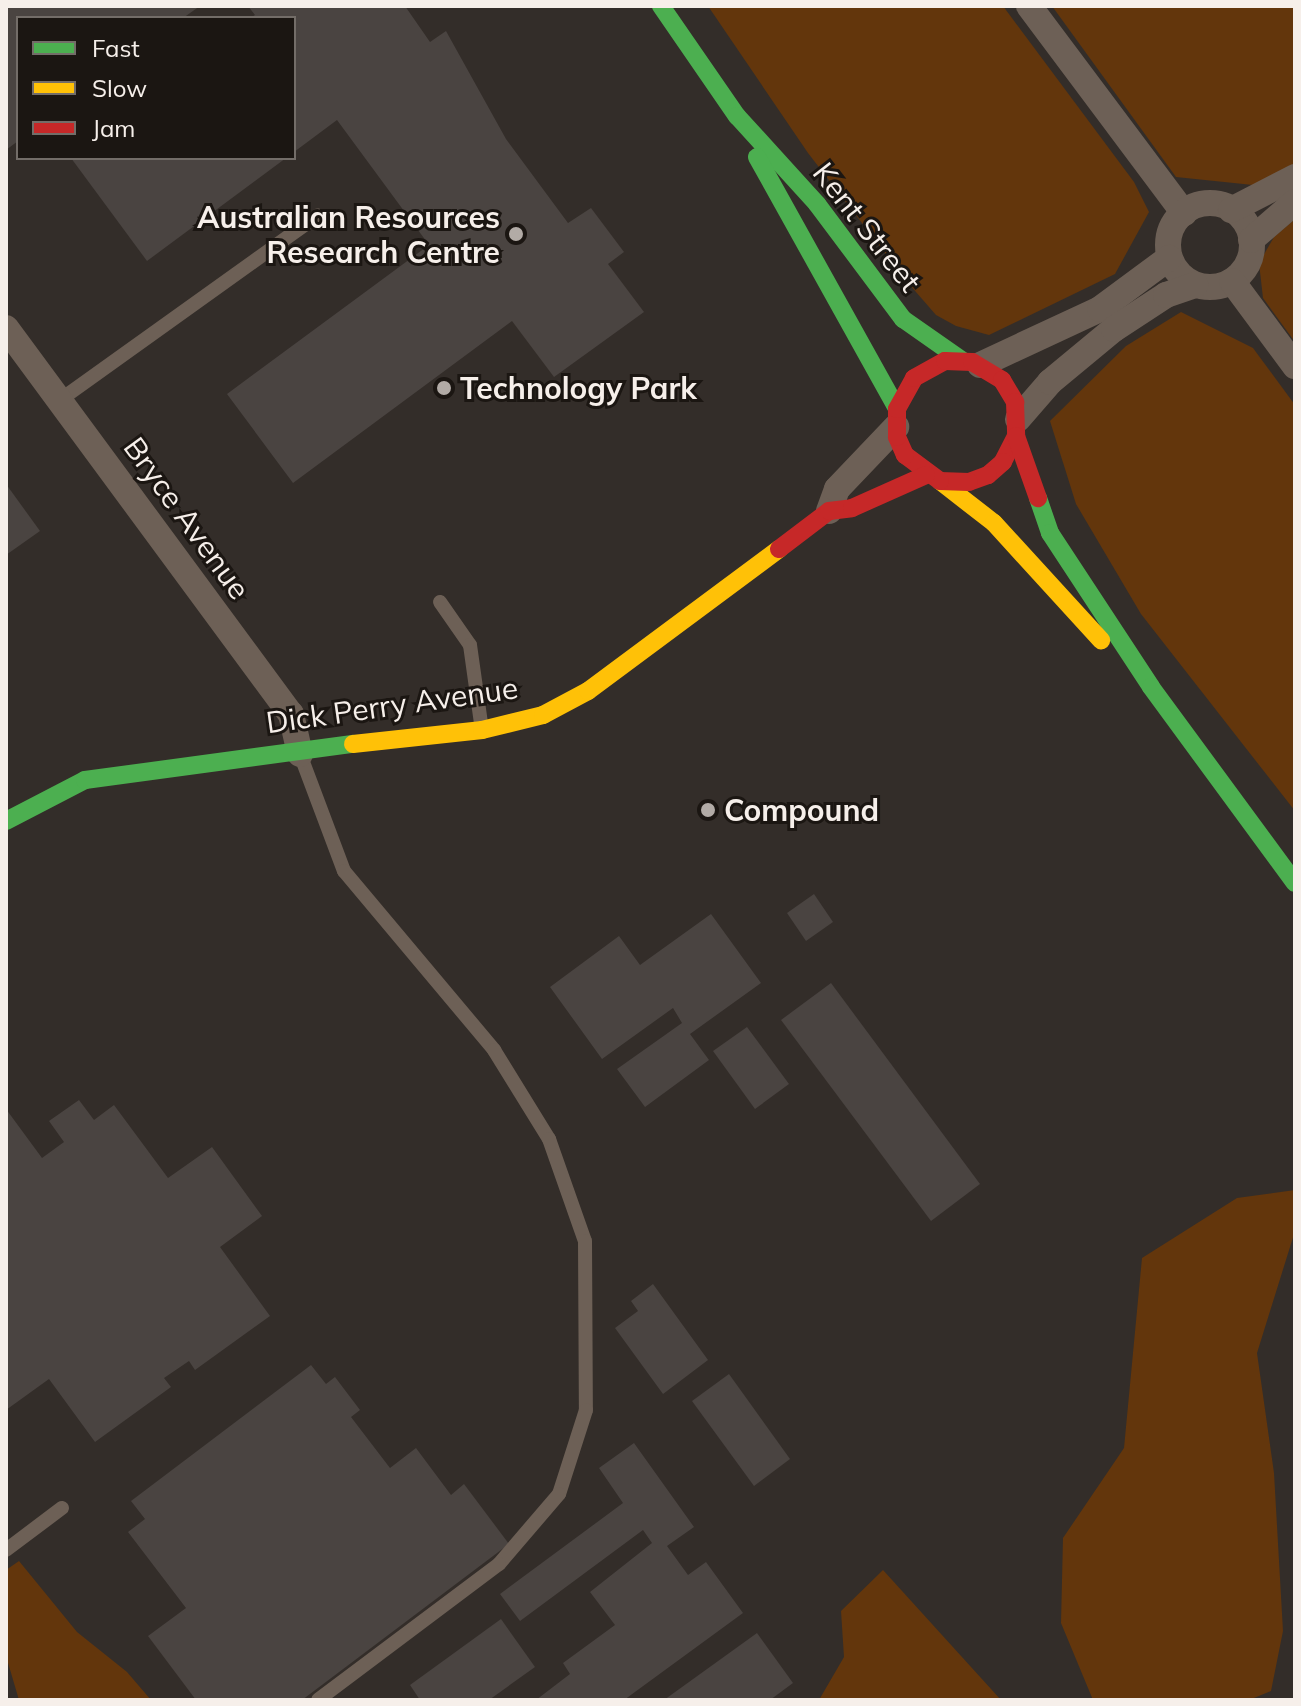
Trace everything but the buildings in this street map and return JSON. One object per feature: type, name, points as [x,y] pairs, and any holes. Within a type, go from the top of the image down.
[{"type":"main road","name":"Kent Street","points":[[661,6],[737,116],[817,204],[903,319],[972,363]]},
{"type":"main road","name":"Kent Street","points":[[737,116],[786,217],[896,418]]},
{"type":"main road","points":[[1151,687],[1064,605],[994,523],[905,455],[896,418],[921,372],[945,361],[972,363],[1007,386],[1050,533],[1151,687],[1295,883]]},
{"type":"main road","points":[[933,478],[969,482],[988,475],[1003,462],[1017,428]]},
{"type":"main road","name":"Dick Perry Avenue","points":[[6,821],[85,780],[178,764],[300,754],[482,730],[543,715],[588,691],[829,511],[852,508],[933,478]]},
{"type":"street","points":[[1029,6],[1184,213]]},
{"type":"street","points":[[1231,210],[1295,177]]},
{"type":"street","points":[[1251,240],[1295,202]]},
{"type":"street","points":[[1017,428],[1050,382],[1114,329],[1153,302],[1195,285],[1214,287],[1232,281],[1248,263],[1251,240],[1244,222],[1231,210],[1207,204],[1184,213],[1170,233],[1169,258],[1179,274],[1195,285]]},
{"type":"street","points":[[972,363],[1077,322],[1124,295],[1169,258]]},
{"type":"street","points":[[1232,281],[1295,366]]},
{"type":"street","name":"Bryce Avenue","points":[[6,328],[291,714],[300,754]]},
{"type":"street","name":"Dick Perry Avenue","points":[[829,511],[837,489],[896,418]]},
{"type":"lane","points":[[60,400],[318,215]]},
{"type":"lane","points":[[440,602],[470,645],[482,730]]},
{"type":"lane","points":[[300,754],[344,871],[494,1050],[549,1139],[585,1241],[586,1410],[559,1494],[499,1564],[318,1700]]},
{"type":"lane","points":[[6,1550],[62,1508]]},
{"type":"shaded area","points":[[708,6],[1003,6],[1134,182],[1149,212],[1115,274],[989,335],[956,326],[936,315],[808,153]]},
{"type":"shaded area","points":[[1052,6],[1295,6],[1295,165],[1253,185],[1176,177]]},
{"type":"shaded area","points":[[1295,219],[1295,342],[1263,298],[1259,263],[1274,237]]},
{"type":"shaded area","points":[[1181,312],[1253,348],[1295,405],[1295,811],[1141,614],[1076,504],[1050,421],[1126,346]]},
{"type":"shaded area","points":[[1295,1190],[1295,1231],[1257,1353],[1274,1473],[1283,1631],[1271,1691],[1249,1700],[1093,1700],[1061,1623],[1063,1538],[1124,1448],[1142,1258],[1237,1198]]},
{"type":"shaded area","points":[[19,1561],[77,1632],[127,1672],[151,1700],[19,1700],[6,1656],[6,1570]]},
{"type":"shaded area","points":[[883,1570],[1001,1700],[819,1700],[844,1657],[841,1611]]},
{"type":"traffic: fast","points":[[661,6],[737,116],[817,204],[903,319],[963,361]]},
{"type":"traffic: fast","points":[[757,157],[897,409]]},
{"type":"traffic: fast","points":[[1038,498],[1050,533],[1151,687],[1295,883]]},
{"type":"traffic: fast","points":[[6,821],[85,780],[353,744]]},
{"type":"traffic: slow","points":[[940,481],[994,523],[1101,640]]},
{"type":"traffic: slow","points":[[353,744],[482,730],[543,715],[588,691],[779,549]]},
{"type":"traffic: jam","points":[[1016,436],[1003,462],[988,475],[969,482],[940,481],[905,455],[897,437],[897,409],[914,378],[945,361],[972,362],[1002,380],[1015,402],[1016,436],[1038,498]]},
{"type":"traffic: jam","points":[[779,549],[829,511],[852,508],[926,475]]},
{"type":"place","name":"Australian Resources Research Centre","points":[[516,234]]},
{"type":"place","name":"Technology Park","points":[[444,388]]},
{"type":"place","name":"Compound","points":[[708,810]]}]
